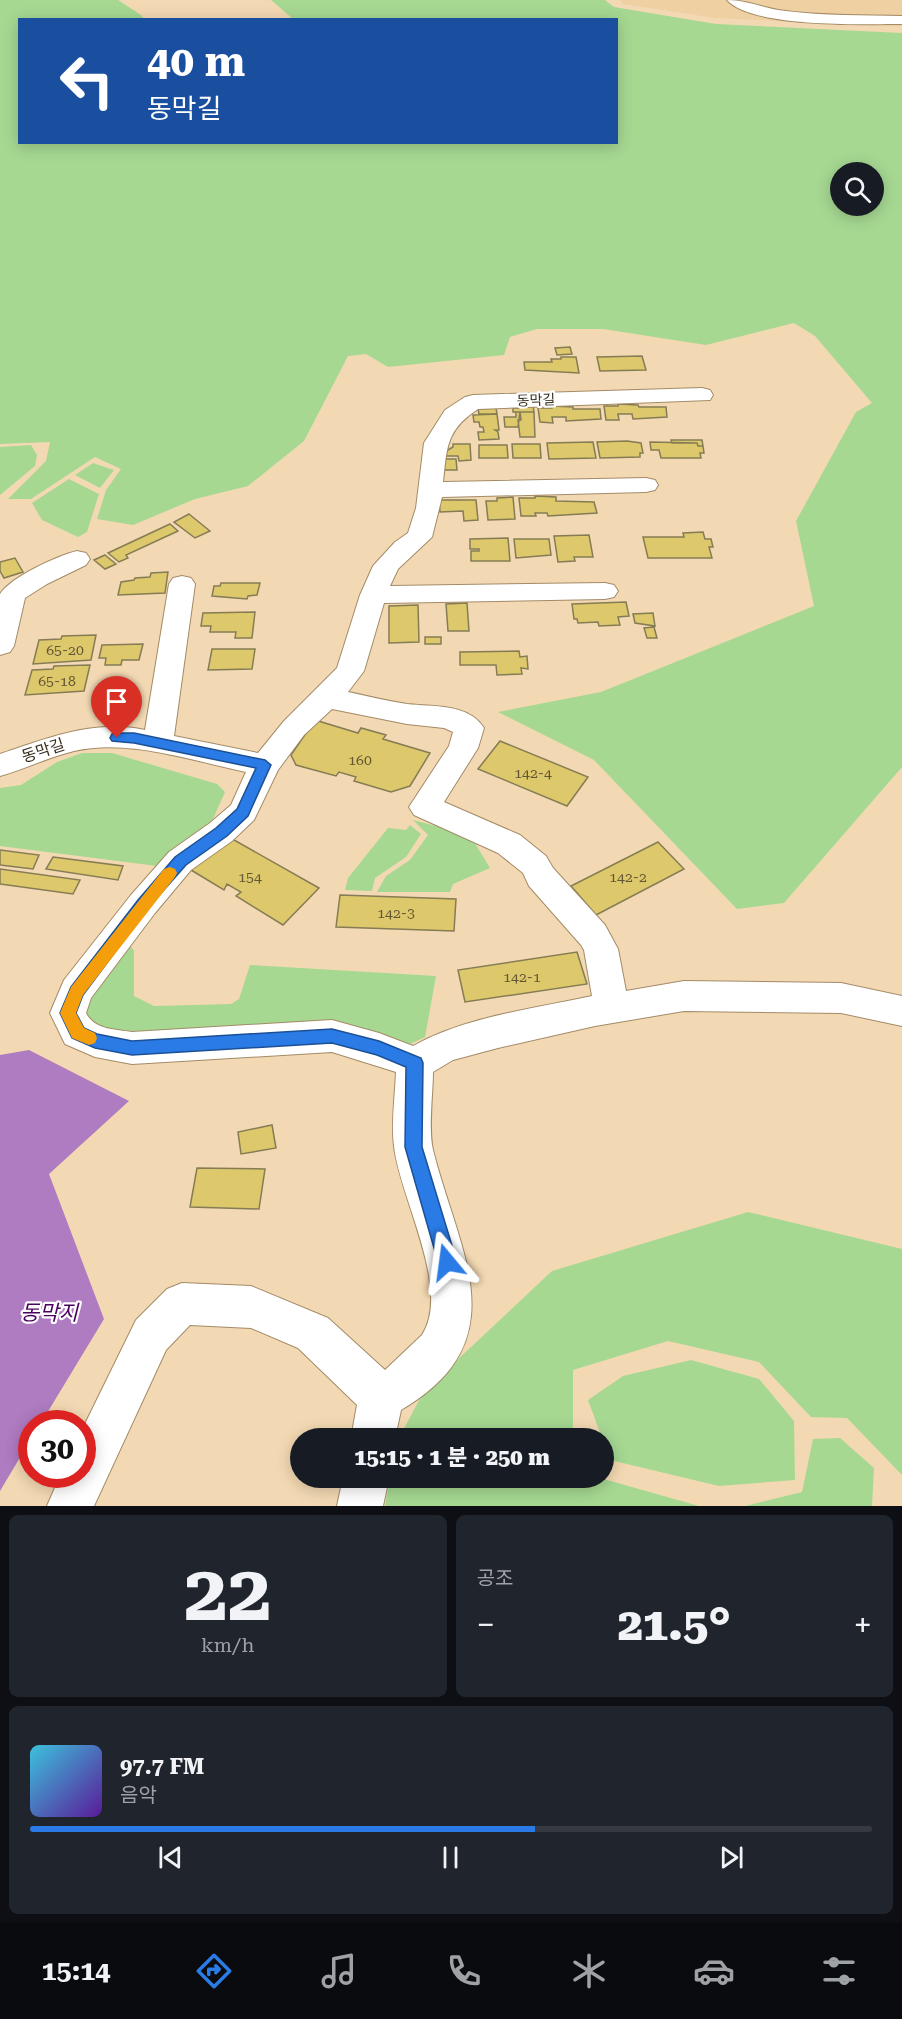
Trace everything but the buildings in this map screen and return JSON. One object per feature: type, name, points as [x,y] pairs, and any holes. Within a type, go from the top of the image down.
[{"type":"street","points":[[734,0],[748,9],[775,14],[902,20]]},
{"type":"street","name":"동막길","points":[[415,1063],[379,1048],[332,1036],[132,1048],[95,1041],[78,1033],[68,1013],[76,991],[143,904],[180,861],[221,832],[243,812],[265,765],[294,728],[326,698],[350,671],[373,595],[386,566],[419,537],[428,508],[436,442],[453,415],[473,402],[702,395]]},
{"type":"street","points":[[430,490],[646,485]]},
{"type":"street","points":[[0,646],[13,594],[38,578],[77,559]]},
{"type":"street","points":[[158,743],[182,584]]},
{"type":"street","points":[[373,595],[605,591]]},
{"type":"street","points":[[326,698],[407,714],[450,718],[469,728],[463,748],[425,807],[509,844],[535,866],[541,878],[593,935],[601,950],[612,1007]]},
{"type":"street","name":"동막길","points":[[0,765],[72,741],[91,738],[134,738],[265,765]]},
{"type":"street","points":[[70,1506],[151,1335],[182,1304],[251,1307],[313,1333],[377,1418],[405,1383],[437,1350],[446,1336],[452,1306],[447,1262],[413,1147],[415,1063],[444,1047],[487,1035],[612,1007],[684,996],[841,999],[901,1012]]},
{"type":"street","points":[[360,1506],[364,1488]]},
{"type":"shaded area","points":[[620,0],[902,0],[902,27],[715,18],[623,4]]},
{"type":"green space","points":[[0,0],[118,0],[143,18],[18,18],[18,144],[618,144],[618,18],[292,18],[271,0],[605,0],[614,7],[716,24],[902,33],[902,767],[784,903],[737,909],[594,760],[498,712],[601,692],[814,606],[796,521],[856,412],[872,403],[815,336],[794,323],[706,345],[603,329],[537,329],[510,337],[504,355],[388,367],[366,354],[348,356],[304,441],[248,486],[195,499],[133,525],[97,519],[106,490],[121,469],[95,457],[31,499],[8,499],[46,461],[50,442],[0,444]]},
{"type":"green space","points":[[31,445],[37,455],[35,466],[0,495],[0,447]]},
{"type":"green space","points":[[93,463],[114,470],[100,488],[75,475]]},
{"type":"green space","points":[[69,479],[99,494],[87,532],[78,537],[42,520],[32,503]]},
{"type":"green space","points":[[82,753],[112,753],[217,784],[225,792],[213,819],[157,866],[0,846],[0,788],[21,785],[57,762]]},
{"type":"green space","points":[[413,820],[470,835],[490,868],[453,884],[450,892],[377,892],[386,876],[410,860],[428,835]]},
{"type":"green space","points":[[410,825],[421,834],[406,857],[375,878],[372,891],[345,890],[348,878],[388,828],[406,830]]},
{"type":"green space","points":[[124,935],[134,951],[134,996],[154,1006],[231,1004],[239,999],[250,965],[436,976],[425,1037],[410,1044],[344,1030],[145,1044],[85,1028],[82,994]]},
{"type":"green space","points":[[748,1212],[902,1249],[902,1475],[847,1418],[811,1417],[759,1362],[668,1341],[573,1370],[573,1428],[404,1428],[424,1391],[552,1271]]},
{"type":"green space","points":[[691,1360],[759,1379],[794,1421],[795,1480],[719,1486],[614,1461],[614,1428],[598,1428],[588,1400],[623,1376]]},
{"type":"green space","points":[[840,1438],[874,1468],[872,1506],[745,1506],[802,1492],[813,1439]]},
{"type":"green space","points":[[614,1482],[699,1506],[385,1506],[388,1488],[614,1488]]},
{"type":"water","name":"동막지","points":[[29,1050],[129,1101],[49,1174],[104,1319],[49,1410],[18,1410],[18,1461],[0,1491],[0,1055]]},
{"type":"slow traffic","points":[[89,1038],[78,1033],[68,1013],[76,991],[143,904],[170,873]]},
{"type":"route","points":[[117,738],[134,738],[265,765],[243,812],[221,832],[180,861],[143,904],[76,991],[68,1013],[78,1033],[95,1041],[132,1048],[332,1036],[379,1048],[415,1063],[413,1147],[447,1262]]}]
